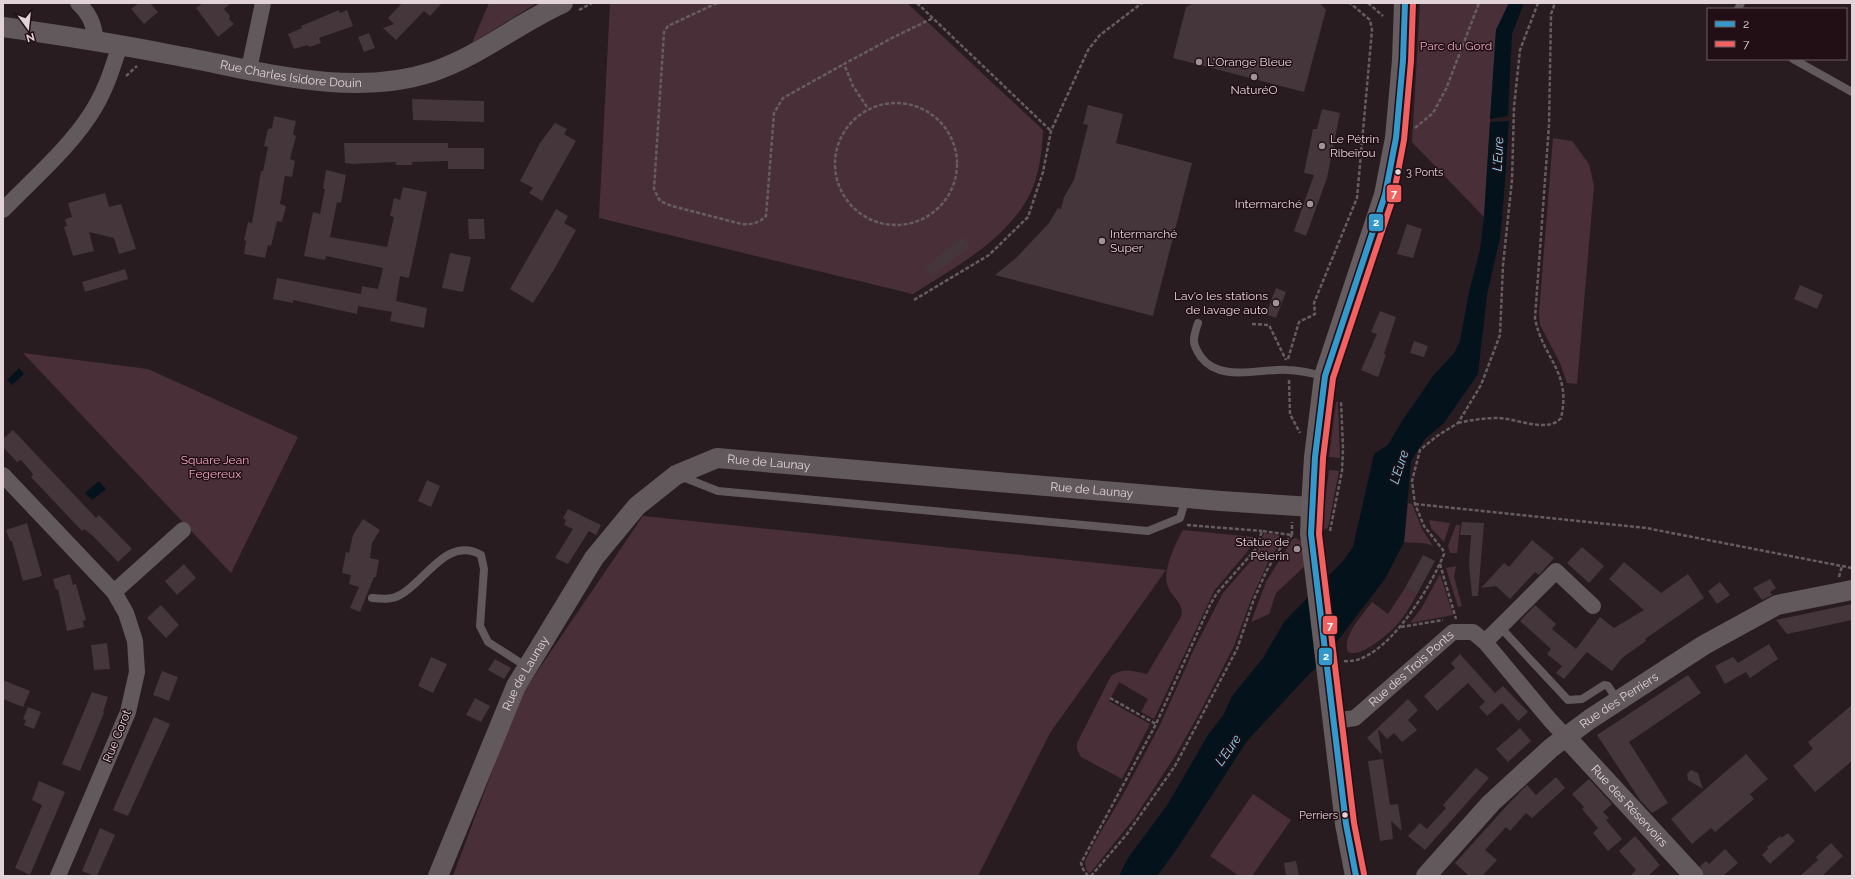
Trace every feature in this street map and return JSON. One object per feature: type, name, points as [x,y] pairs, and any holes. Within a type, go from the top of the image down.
[{"type":"main road","points":[[1356,876],[1346,824],[1334,721],[1335,659],[1317,582],[1311,534],[1302,507],[1315,457],[1325,376],[1385,195],[1396,138],[1403,60],[1405,3]]},
{"type":"street","points":[[249,69],[264,3]]},
{"type":"street","name":"Rue Charles Isidore Douin","points":[[3,27],[120,45],[315,82],[361,83],[402,80],[432,72],[465,59],[563,3]]},
{"type":"street","points":[[85,5],[94,25],[96,41]]},
{"type":"street","points":[[3,210],[79,132],[95,107],[107,84],[120,45]]},
{"type":"street","name":"Rue de Launay","points":[[438,876],[516,686],[594,558],[637,506],[676,475],[717,458],[1302,507]]},
{"type":"street","name":"Rue Corot","points":[[3,475],[114,592],[126,613],[135,641],[137,672],[128,712],[58,876]]},
{"type":"street","points":[[114,592],[183,530]]},
{"type":"street","points":[[1485,642],[1556,571],[1593,606]]},
{"type":"street","name":"Rue des Perriers","points":[[1426,876],[1492,803],[1565,736],[1704,644],[1777,606],[1852,590]]},
{"type":"street","name":"Rue des Trois Ponts","points":[[1334,721],[1355,718],[1453,632],[1458,625],[1473,632],[1485,642],[1565,736]]},
{"type":"street","name":"Rue des Réservoirs","points":[[1565,736],[1694,876]]},
{"type":"lane","points":[[1795,60],[1852,92]]},
{"type":"lane","points":[[1198,323],[1192,339],[1195,347],[1209,366],[1223,372],[1288,366],[1325,376]]},
{"type":"lane","points":[[676,475],[718,491],[1140,531],[1148,531],[1180,518],[1186,498]]},
{"type":"lane","points":[[372,598],[388,599],[401,595],[440,560],[459,551],[473,551],[481,556],[484,569],[480,626],[488,642],[527,668]]},
{"type":"lane","points":[[1500,627],[1568,700],[1582,699],[1604,684],[1608,686],[1618,701]]},
{"type":"path","points":[[717,3],[668,26],[664,32],[654,189],[660,201],[672,206],[751,225],[762,220],[766,216],[774,113],[783,98],[892,38],[933,18]]},
{"type":"path","points":[[917,3],[1051,131]]},
{"type":"path","points":[[914,300],[989,255],[1028,217],[1043,172],[1051,131],[1088,50],[1100,35],[1142,3]]},
{"type":"path","points":[[1301,434],[1290,414],[1288,366],[1299,322],[1315,314],[1314,303],[1357,198],[1372,30],[1370,20],[1350,3]]},
{"type":"path","points":[[1368,3],[1383,16]]},
{"type":"path","points":[[1413,129],[1434,113],[1443,95],[1479,3]]},
{"type":"path","points":[[1458,423],[1481,384],[1500,335],[1503,265],[1512,180],[1514,107],[1520,50],[1538,3]]},
{"type":"path","points":[[1335,659],[1353,662],[1382,645],[1400,627],[1420,600],[1440,563],[1443,550],[1424,526],[1415,504],[1412,481],[1420,450],[1437,436],[1458,423],[1478,419],[1500,418],[1550,425],[1561,418],[1564,404],[1562,383],[1557,368],[1537,327],[1535,318],[1549,125],[1552,14],[1555,3]]},
{"type":"path","points":[[844,64],[853,86],[867,107]]},
{"type":"path","points":[[891,102],[915,106],[936,117],[950,133],[959,156],[957,180],[945,202],[926,217],[903,224],[880,225],[858,215],[849,206],[841,192],[834,169],[837,144],[851,124],[867,107],[891,102]]},
{"type":"path","points":[[1252,324],[1269,325],[1288,366]]},
{"type":"path","points":[[1330,531],[1342,472],[1343,448],[1341,394]]},
{"type":"path","points":[[1415,504],[1646,528],[1852,568]]},
{"type":"path","points":[[1262,531],[1256,549],[1217,593],[1156,724],[1081,863],[1083,869],[1090,876],[1127,834],[1175,766],[1237,649],[1254,599],[1266,572],[1278,551],[1292,535],[1302,507]]},
{"type":"path","points":[[1176,520],[1186,525],[1292,535]]},
{"type":"path","points":[[1400,627],[1458,625],[1440,563]]},
{"type":"path","points":[[1110,698],[1156,724]]},
{"type":"green space","points":[[489,3],[537,3],[472,43]]},
{"type":"green space","points":[[610,3],[907,3],[1043,130],[1039,164],[1035,181],[1029,196],[1019,212],[992,240],[962,263],[913,294],[599,218]]},
{"type":"green space","name":"Parc du Gord","points":[[1420,3],[1509,3],[1496,30],[1484,217],[1412,142]]},
{"type":"green space","points":[[1553,138],[1572,141],[1589,164],[1594,186],[1577,384],[1567,383],[1560,363],[1540,325],[1539,313]]},
{"type":"green space","name":"Square Jean Fegereux","points":[[23,353],[148,369],[298,437],[231,573]]},
{"type":"green space","points":[[1336,402],[1338,402],[1340,458],[1329,457]]},
{"type":"green space","points":[[1329,470],[1339,471],[1328,528],[1321,530]]},
{"type":"green space","points":[[1408,503],[1412,504],[1422,529],[1433,546],[1404,542]]},
{"type":"green space","points":[[643,516],[1166,570],[1050,733],[978,876],[453,876],[520,697]]},
{"type":"green space","points":[[1429,520],[1450,523],[1444,542],[1431,528]]},
{"type":"green space","points":[[1456,525],[1460,525],[1457,553],[1450,553],[1448,546]]},
{"type":"green space","points":[[1183,530],[1253,537],[1253,542],[1247,552],[1214,591],[1154,719],[1141,712],[1148,699],[1119,682],[1109,701],[1150,724],[1122,779],[1081,757],[1077,749],[1077,743],[1111,676],[1120,671],[1132,671],[1147,674],[1181,617],[1181,607],[1171,593],[1166,578],[1168,564]]},
{"type":"green space","points":[[1264,533],[1278,535],[1281,539],[1280,544],[1270,558],[1251,600],[1234,646],[1200,712],[1175,756],[1135,817],[1089,873],[1086,869],[1085,862],[1093,845],[1124,793],[1160,725],[1195,647],[1223,593],[1256,555]]},
{"type":"green space","points":[[1295,538],[1304,545],[1307,564],[1276,593],[1269,614],[1251,622],[1266,582],[1292,540]]},
{"type":"green space","points":[[1456,566],[1454,577],[1462,606],[1458,607],[1446,568]]},
{"type":"green space","points":[[1440,574],[1453,615],[1410,623],[1421,609]]},
{"type":"green space","points":[[1405,588],[1417,594],[1396,626],[1387,635],[1367,649],[1360,652],[1348,652],[1348,639],[1351,632],[1372,602],[1388,614]]},
{"type":"green space","points":[[1253,794],[1291,820],[1252,876],[1239,876],[1210,856]]},
{"type":"water","points":[[1509,3],[1524,3],[1512,34],[1508,116],[1490,119],[1496,30]]},
{"type":"water","name":"L'Eure","points":[[1509,121],[1500,238],[1487,295],[1478,374],[1444,423],[1425,439],[1411,461],[1404,542],[1385,579],[1335,644],[1326,660],[1310,673],[1247,741],[1177,849],[1157,876],[1119,876],[1128,858],[1168,804],[1208,735],[1224,714],[1232,696],[1263,658],[1284,622],[1344,560],[1353,547],[1374,454],[1388,445],[1402,421],[1433,376],[1454,353],[1460,341],[1469,292],[1480,250],[1484,217],[1490,122]]},
{"type":"water","points":[[19,368],[24,374],[12,385],[7,380]]},
{"type":"water","points":[[99,481],[106,489],[92,500],[85,493]]},
{"type":"building","points":[[139,3],[150,3],[158,12],[144,24],[131,9]]},
{"type":"building","points":[[203,3],[231,3],[224,9],[230,16],[229,19],[234,24],[218,37],[196,8]]},
{"type":"building","points":[[402,3],[442,3],[430,16],[424,11],[396,40],[383,28],[394,24],[388,18]]},
{"type":"building","points":[[1194,3],[1320,3],[1326,10],[1304,92],[1173,58],[1186,7]]},
{"type":"building","points":[[339,10],[340,13],[347,10],[353,26],[319,38],[321,43],[309,47],[308,45],[294,49],[288,34],[302,28],[301,26]]},
{"type":"building","points":[[369,33],[375,48],[364,52],[358,37]]},
{"type":"building","points":[[412,99],[484,101],[484,122],[413,120]]},
{"type":"building","name":"Intermarché Super","points":[[1088,105],[1123,114],[1116,143],[1192,163],[1153,316],[995,275],[1016,258],[1049,223],[1058,208],[1061,209],[1064,197],[1074,180],[1088,125],[1083,124]]},
{"type":"building","points":[[1322,109],[1340,113],[1327,178],[1306,236],[1294,231],[1314,175],[1304,173],[1313,129],[1317,129]]},
{"type":"building","points":[[274,116],[296,121],[293,134],[296,136],[290,159],[295,161],[292,177],[285,176],[280,204],[286,206],[282,222],[277,221],[271,246],[268,245],[265,258],[244,254],[246,241],[244,240],[248,222],[252,223],[261,171],[263,171],[268,147],[264,146],[268,129],[272,128]]},
{"type":"building","points":[[555,123],[567,129],[564,134],[576,141],[542,201],[529,193],[533,188],[520,181],[540,143]]},
{"type":"building","points":[[344,143],[448,143],[448,148],[484,148],[484,169],[448,169],[448,161],[412,162],[412,165],[396,165],[396,162],[345,163]]},
{"type":"building","points":[[326,170],[346,175],[341,203],[337,202],[330,237],[387,247],[394,217],[390,216],[394,198],[400,200],[403,187],[427,192],[409,278],[400,276],[396,301],[427,308],[424,328],[390,321],[392,312],[358,306],[357,314],[293,300],[293,303],[273,299],[277,278],[361,294],[362,286],[378,289],[383,268],[326,256],[325,260],[304,256],[313,212],[320,214],[325,189],[323,189]]},
{"type":"building","points":[[105,193],[109,207],[121,204],[136,249],[119,254],[114,238],[89,232],[94,251],[73,256],[64,227],[67,226],[65,219],[72,217],[68,203]]},
{"type":"building","points":[[556,209],[568,216],[564,223],[576,230],[533,303],[510,289]]},
{"type":"building","points":[[468,219],[484,219],[485,239],[469,239]]},
{"type":"building","points":[[1407,224],[1422,229],[1413,258],[1397,254]]},
{"type":"building","points":[[963,237],[970,247],[932,276],[925,267]]},
{"type":"building","points":[[450,253],[471,257],[463,292],[442,288]]},
{"type":"building","points":[[125,269],[128,279],[85,292],[82,282]]},
{"type":"building","points":[[1800,285],[1823,295],[1817,309],[1794,299]]},
{"type":"building","name":"Lav'o les stations de lavage auto","points":[[1276,288],[1286,292],[1276,318],[1266,314]]},
{"type":"building","points":[[1380,311],[1396,317],[1384,354],[1386,355],[1378,377],[1361,370],[1377,334],[1371,332]]},
{"type":"building","points":[[1414,341],[1428,346],[1424,357],[1410,353]]},
{"type":"building","points":[[13,430],[96,518],[99,515],[132,549],[118,562],[93,536],[84,529],[82,531],[31,477],[33,474],[21,460],[17,462],[3,447],[3,439]]},
{"type":"building","points":[[427,480],[440,486],[431,507],[418,501]]},
{"type":"building","points":[[568,509],[601,525],[596,535],[589,531],[568,564],[555,558],[573,529],[564,525],[566,520],[563,518]]},
{"type":"building","points":[[363,519],[380,530],[372,543],[370,558],[379,560],[376,577],[374,577],[360,612],[350,608],[359,587],[349,584],[351,575],[342,573],[346,552],[349,553],[353,535]]},
{"type":"building","points":[[1462,522],[1484,523],[1478,596],[1472,596],[1469,564],[1471,535],[1460,535]]},
{"type":"building","points":[[27,523],[42,576],[23,581],[12,541],[10,541],[6,530]]},
{"type":"building","points":[[1532,540],[1554,558],[1539,575],[1535,572],[1510,599],[1496,586],[1481,588],[1504,563],[1509,567]]},
{"type":"building","points":[[1582,547],[1604,566],[1589,583],[1567,563]]},
{"type":"building","points":[[1423,555],[1435,561],[1417,594],[1405,588]]},
{"type":"building","points":[[1624,562],[1661,593],[1688,574],[1704,598],[1645,639],[1646,641],[1622,658],[1612,671],[1587,652],[1564,679],[1556,673],[1562,666],[1547,654],[1551,649],[1520,621],[1535,605],[1556,624],[1552,629],[1576,649],[1600,617],[1614,628],[1644,610],[1609,579]]},
{"type":"building","points":[[184,564],[196,578],[177,595],[165,581]]},
{"type":"building","points":[[70,574],[73,585],[76,584],[86,620],[83,621],[84,627],[67,631],[58,589],[56,590],[53,579]]},
{"type":"building","points":[[1770,579],[1776,588],[1770,592],[1772,595],[1762,600],[1753,588]]},
{"type":"building","points":[[1720,582],[1730,595],[1717,604],[1708,591]]},
{"type":"building","points":[[1852,604],[1852,620],[1787,634],[1776,620]]},
{"type":"building","points":[[161,605],[179,625],[166,638],[147,618]]},
{"type":"building","points":[[107,643],[110,669],[94,670],[91,645]]},
{"type":"building","points":[[1769,644],[1778,659],[1750,678],[1746,672],[1725,684],[1715,666],[1733,657],[1738,663]]},
{"type":"building","points":[[1460,654],[1495,693],[1503,686],[1528,712],[1518,721],[1502,703],[1487,716],[1479,707],[1485,702],[1468,683],[1437,711],[1424,696],[1455,668],[1451,663]]},
{"type":"building","points":[[431,657],[447,664],[433,693],[418,686]]},
{"type":"building","points":[[495,659],[511,668],[504,679],[488,670]]},
{"type":"building","points":[[162,671],[178,677],[169,701],[153,695]]},
{"type":"building","points":[[1688,675],[1701,693],[1629,742],[1668,803],[1652,813],[1640,800],[1597,735]]},
{"type":"building","points":[[3,680],[30,691],[23,707],[3,699]]},
{"type":"building","points":[[92,692],[108,697],[103,712],[104,713],[80,771],[62,764]]},
{"type":"building","points":[[475,698],[490,706],[481,722],[466,715]]},
{"type":"building","points":[[1408,699],[1418,710],[1408,720],[1417,730],[1402,742],[1394,733],[1387,739],[1378,729],[1382,755],[1367,738]]},
{"type":"building","points":[[1852,705],[1852,761],[1815,792],[1793,766],[1813,749],[1808,742]]},
{"type":"building","points":[[28,707],[41,712],[34,729],[24,725],[26,720],[23,719]]},
{"type":"building","points":[[154,717],[170,724],[128,816],[113,810]]},
{"type":"building","points":[[1520,728],[1531,741],[1508,762],[1496,749]]},
{"type":"building","points":[[1746,754],[1768,779],[1750,794],[1754,799],[1715,832],[1711,828],[1692,844],[1671,819]]},
{"type":"building","points":[[1383,759],[1390,805],[1398,804],[1402,831],[1391,821],[1393,839],[1380,841],[1368,761]]},
{"type":"building","points":[[1476,768],[1489,778],[1425,850],[1408,836],[1420,823],[1427,829],[1446,808],[1443,805]]},
{"type":"building","points":[[1691,770],[1698,773],[1703,789],[1688,780],[1687,774]]},
{"type":"building","points":[[1556,777],[1565,788],[1532,818],[1526,813],[1510,831],[1506,827],[1485,850],[1497,860],[1482,876],[1469,876],[1455,863],[1527,785],[1536,795]]},
{"type":"building","points":[[1589,779],[1612,804],[1603,812],[1609,818],[1606,820],[1622,839],[1608,851],[1593,833],[1598,828],[1582,809],[1584,807],[1572,794]]},
{"type":"building","points":[[39,781],[65,792],[30,875],[15,868],[42,805],[32,800]]},
{"type":"building","points":[[100,828],[115,835],[97,876],[94,876],[82,871]]},
{"type":"building","points":[[1788,833],[1795,841],[1770,864],[1762,855],[1768,849],[1767,847],[1780,836],[1781,838]]},
{"type":"building","points":[[1635,836],[1660,865],[1648,876],[1630,876],[1636,870],[1619,851]]},
{"type":"building","points":[[1831,843],[1843,856],[1822,876],[1800,876],[1818,860],[1816,857]]},
{"type":"building","points":[[1725,849],[1738,863],[1723,876],[1705,876],[1700,866],[1706,861],[1709,864]]},
{"type":"building","points":[[1296,861],[1299,876],[1286,876],[1284,863]]},
{"type":"transit line","name":"2","points":[[1356,876],[1346,824],[1311,534],[1315,457],[1325,376],[1385,195],[1396,138],[1403,60],[1405,3]]},
{"type":"transit line","name":"7","points":[[1364,874],[1354,823],[1319,534],[1323,458],[1333,378],[1393,198],[1404,140],[1411,61],[1413,3]]},
{"type":"place","name":"L'Orange Bleue","points":[[1199,62]]},
{"type":"place","name":"NaturéO","points":[[1254,77]]},
{"type":"place","name":"Le Pétrin Ribeïrou","points":[[1322,146]]},
{"type":"place","name":"3 Ponts","points":[[1398,172]]},
{"type":"place","name":"Intermarché","points":[[1310,204]]},
{"type":"place","name":"Intermarché Super","points":[[1102,241]]},
{"type":"place","name":"Lav'o les stations de lavage auto","points":[[1276,303]]},
{"type":"place","name":"Statue de Pélerin","points":[[1297,549]]},
{"type":"place","name":"Perriers","points":[[1345,815]]}]
